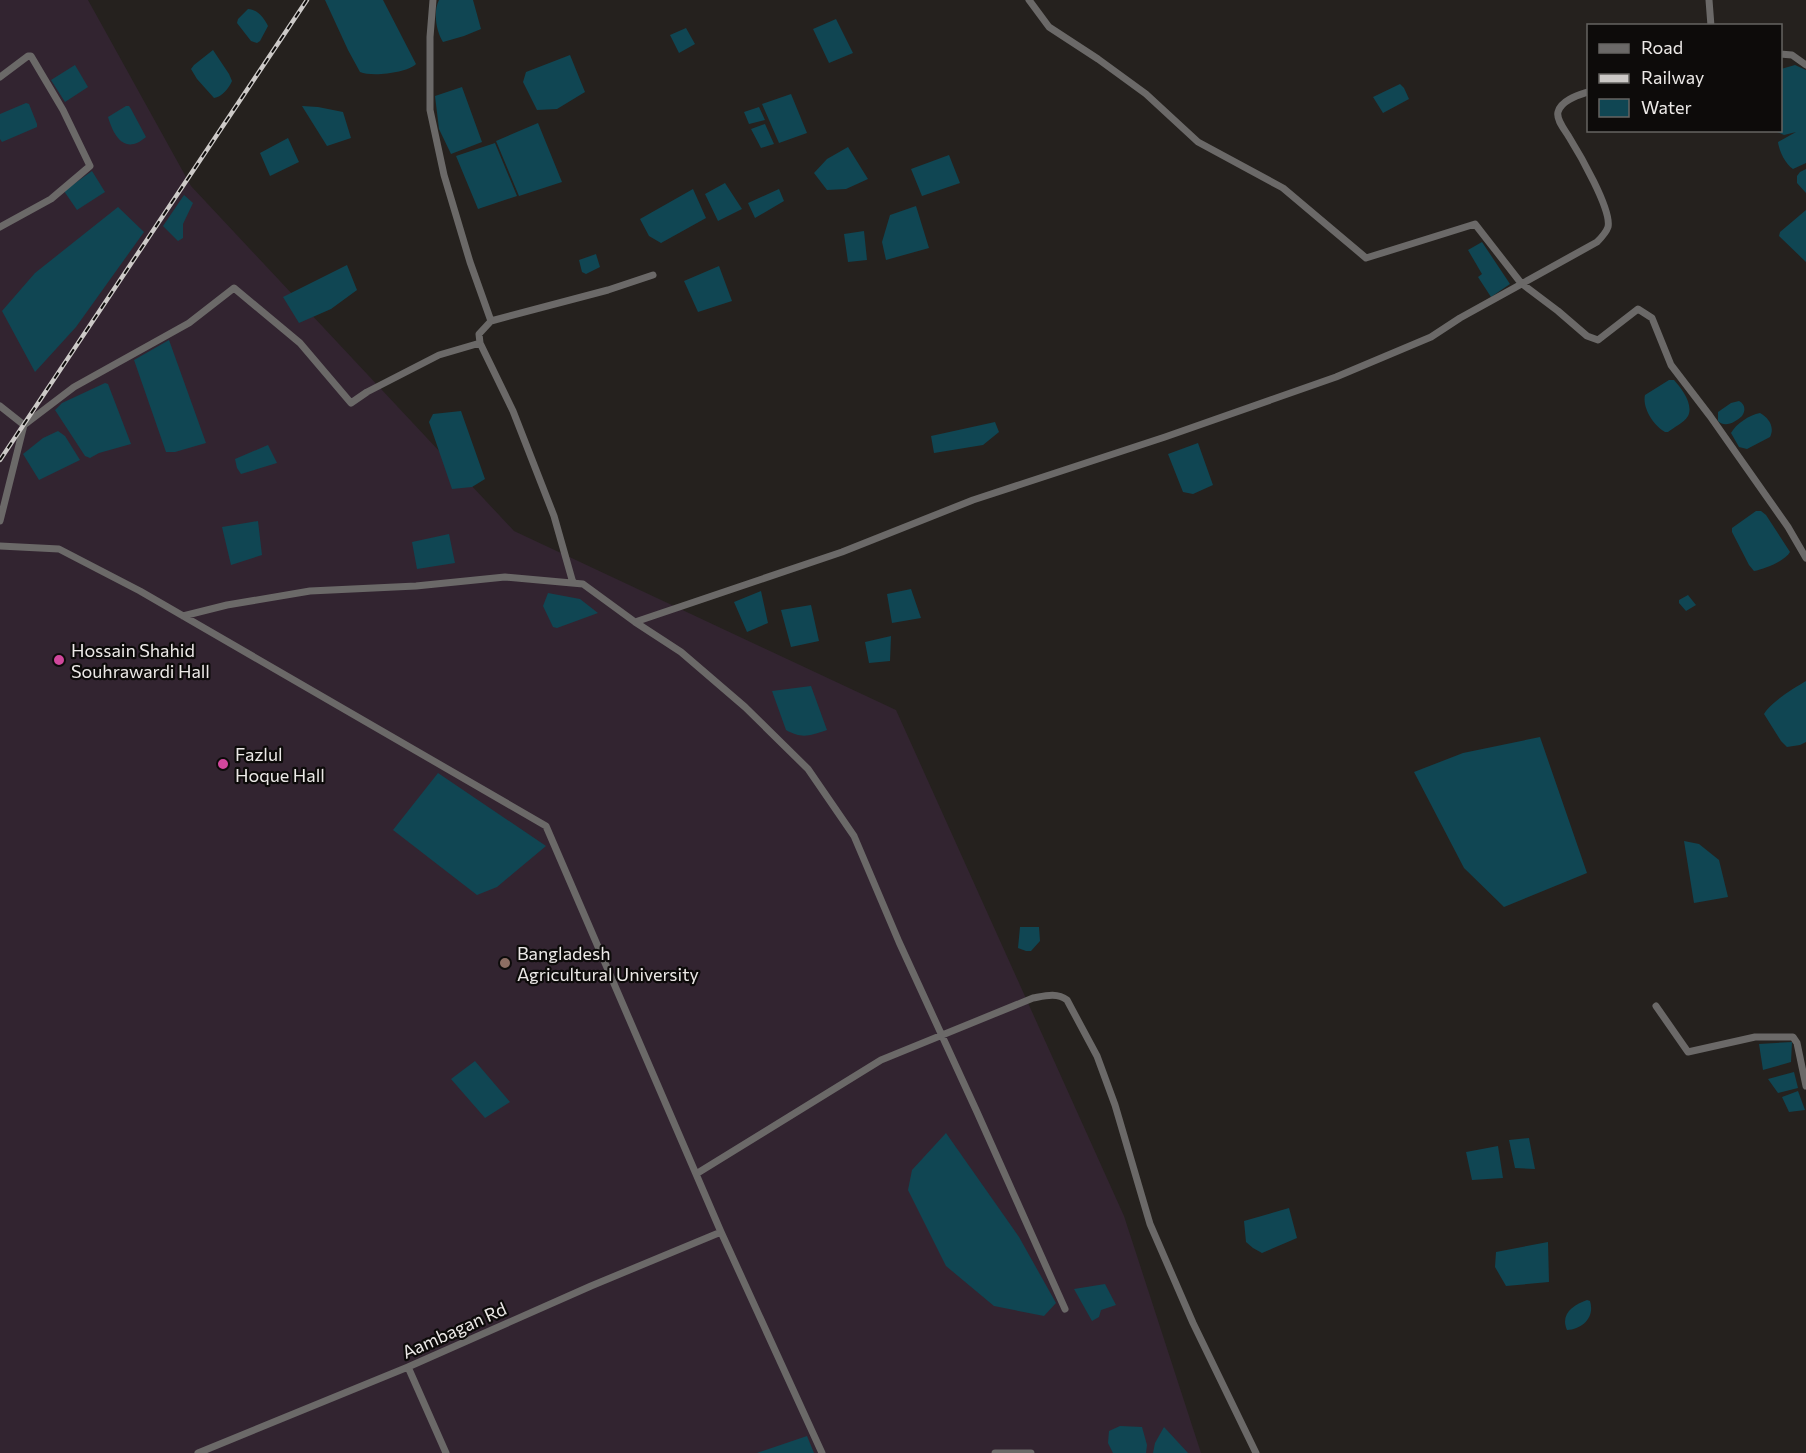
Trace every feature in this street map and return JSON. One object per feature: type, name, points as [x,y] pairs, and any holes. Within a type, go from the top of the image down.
[{"type":"street","points":[[433,0],[430,38],[430,110],[444,175],[470,262],[491,321]]},
{"type":"street","points":[[1029,0],[1049,27],[1146,94],[1198,142],[1283,188],[1366,258],[1475,224],[1521,283],[1587,336],[1598,340],[1638,309],[1652,318],[1671,365],[1788,527],[1806,558]]},
{"type":"street","points":[[1709,0],[1710,24]]},
{"type":"street","points":[[1782,54],[1792,55],[1806,65]]},
{"type":"street","points":[[0,77],[31,56],[63,110],[90,166],[51,199],[0,227]]},
{"type":"street","points":[[635,622],[842,552],[973,500],[1165,437],[1336,377],[1431,338],[1460,318],[1597,242],[1607,230],[1608,220],[1599,194],[1558,118],[1558,111],[1565,102],[1587,92]]},
{"type":"street","points":[[573,583],[554,516],[517,422],[480,343],[480,334],[491,321],[598,293],[653,275]]},
{"type":"street","points":[[0,521],[24,424],[74,387],[189,323],[234,288],[300,343],[351,403],[367,392],[439,355],[480,343]]},
{"type":"street","points":[[0,406],[24,424]]},
{"type":"street","points":[[0,546],[59,549],[140,591],[546,826],[721,1232],[822,1453]]},
{"type":"street","points":[[183,616],[227,605],[309,591],[416,586],[505,578],[584,584],[635,622],[681,652],[745,708],[808,769],[854,836],[898,942],[1065,1309]]},
{"type":"street","points":[[696,1174],[881,1060],[1032,998],[1062,996],[1067,1000],[1100,1066],[1115,1106],[1150,1224],[1193,1323],[1256,1453]]},
{"type":"street","points":[[1656,1006],[1688,1052],[1755,1037],[1793,1037],[1797,1043],[1806,1086]]},
{"type":"street","name":"Aambagan Rd","points":[[198,1453],[408,1367],[591,1286],[721,1232]]},
{"type":"street","points":[[408,1367],[446,1453]]},
{"type":"street","points":[[995,1453],[1031,1453]]},
{"type":"shaded area","name":"Bangladesh Agricultural University","points":[[0,0],[88,0],[191,186],[514,531],[896,710],[1124,1216],[1201,1453],[0,1453]]},
{"type":"water","points":[[325,0],[383,0],[416,64],[405,70],[389,73],[360,72]]},
{"type":"water","points":[[439,0],[473,0],[481,29],[443,42],[436,21]]},
{"type":"water","points":[[248,9],[260,14],[268,26],[257,43],[251,41],[237,23]]},
{"type":"water","points":[[836,19],[853,53],[829,63],[813,29]]},
{"type":"water","points":[[686,28],[695,44],[679,53],[670,35]]},
{"type":"water","points":[[213,50],[232,81],[225,92],[214,98],[191,69]]},
{"type":"water","points":[[570,55],[585,92],[557,109],[537,110],[523,82],[526,72]]},
{"type":"water","points":[[75,65],[88,87],[65,102],[51,80]]},
{"type":"water","points":[[1795,65],[1806,70],[1806,163],[1793,169],[1783,157],[1778,142],[1796,132],[1784,135],[1777,132],[1782,132],[1782,69]]},
{"type":"water","points":[[1400,84],[1409,99],[1383,113],[1373,97]]},
{"type":"water","points":[[462,87],[482,142],[451,154],[439,129],[435,96]]},
{"type":"water","points":[[791,94],[807,133],[779,143],[762,104]]},
{"type":"water","points":[[26,103],[29,104],[37,127],[2,142],[0,114]]},
{"type":"water","points":[[126,106],[131,109],[146,137],[132,144],[126,144],[117,137],[108,117]]},
{"type":"water","points":[[302,106],[343,112],[351,138],[327,146]]},
{"type":"water","points":[[759,107],[765,120],[749,124],[744,112]]},
{"type":"water","points":[[538,123],[562,182],[519,196],[496,141]]},
{"type":"water","points":[[765,124],[774,144],[761,148],[751,129]]},
{"type":"water","points":[[288,138],[299,162],[270,176],[260,153]]},
{"type":"water","points":[[495,143],[517,196],[478,209],[456,156]]},
{"type":"water","points":[[848,147],[868,179],[846,189],[827,190],[814,173],[827,159]]},
{"type":"water","points":[[949,155],[960,183],[922,196],[911,169]]},
{"type":"water","points":[[1806,169],[1806,193],[1797,183],[1797,176]]},
{"type":"water","points":[[92,171],[105,192],[77,210],[64,191]]},
{"type":"water","points":[[725,183],[742,209],[718,221],[705,194]]},
{"type":"water","points":[[693,189],[706,218],[661,243],[649,236],[640,219]]},
{"type":"water","points":[[779,189],[784,201],[755,218],[748,203]]},
{"type":"water","points":[[184,195],[193,203],[183,224],[183,238],[178,241],[163,226]]},
{"type":"water","points":[[916,206],[929,248],[886,260],[882,242],[890,215]]},
{"type":"water","points":[[118,207],[144,232],[76,327],[35,372],[2,311],[35,273]]},
{"type":"water","points":[[1806,210],[1806,262],[1779,236],[1780,232]]},
{"type":"water","points":[[864,231],[867,260],[848,262],[844,234]]},
{"type":"water","points":[[1482,242],[1510,284],[1491,297],[1478,277],[1482,274],[1468,250]]},
{"type":"water","points":[[596,254],[600,267],[586,274],[582,272],[579,260]]},
{"type":"water","points":[[347,265],[357,290],[331,309],[299,323],[283,297]]},
{"type":"water","points":[[719,266],[732,301],[698,312],[684,281]]},
{"type":"water","points":[[169,340],[206,443],[175,452],[166,452],[134,360]]},
{"type":"water","points":[[1669,380],[1674,380],[1683,392],[1688,401],[1689,411],[1684,421],[1665,432],[1650,416],[1645,405],[1645,395]]},
{"type":"water","points":[[105,383],[108,384],[131,444],[99,453],[90,458],[85,456],[55,410],[62,403]]},
{"type":"water","points":[[1739,401],[1744,407],[1742,416],[1727,424],[1718,421],[1718,412],[1731,403]]},
{"type":"water","points":[[461,411],[485,479],[472,487],[452,489],[429,422],[433,414]]},
{"type":"water","points":[[1760,413],[1770,423],[1772,430],[1770,437],[1747,449],[1739,447],[1731,433],[1743,420]]},
{"type":"water","points":[[995,422],[999,432],[983,445],[934,453],[931,436]]},
{"type":"water","points":[[58,431],[65,436],[80,460],[39,480],[23,454],[43,438]]},
{"type":"water","points":[[1198,443],[1213,485],[1193,494],[1183,492],[1168,454]]},
{"type":"water","points":[[268,445],[277,463],[241,474],[235,459]]},
{"type":"water","points":[[1756,511],[1761,511],[1766,515],[1790,552],[1774,564],[1754,571],[1732,532],[1732,528]]},
{"type":"water","points":[[258,521],[262,555],[231,565],[222,527]]},
{"type":"water","points":[[449,534],[455,563],[417,569],[412,542]]},
{"type":"water","points":[[911,589],[921,618],[892,623],[887,594]]},
{"type":"water","points":[[761,591],[768,623],[747,632],[734,602]]},
{"type":"water","points":[[548,593],[580,599],[598,613],[557,628],[553,627],[543,606]]},
{"type":"water","points":[[1688,595],[1696,605],[1686,611],[1679,600]]},
{"type":"water","points":[[811,605],[819,641],[791,647],[781,610]]},
{"type":"water","points":[[891,636],[890,661],[869,663],[865,642]]},
{"type":"water","points":[[1806,681],[1806,742],[1787,747],[1764,714],[1777,700]]},
{"type":"water","points":[[811,686],[827,730],[801,736],[786,730],[772,691]]},
{"type":"water","points":[[1540,737],[1587,873],[1504,907],[1464,868],[1414,772],[1463,753]]},
{"type":"water","points":[[438,773],[546,846],[497,887],[477,895],[393,830]]},
{"type":"water","points":[[1684,841],[1699,844],[1719,860],[1728,897],[1694,903]]},
{"type":"water","points":[[1020,927],[1039,927],[1040,941],[1031,951],[1018,948]]},
{"type":"water","points":[[1792,1042],[1791,1062],[1763,1070],[1759,1044]]},
{"type":"water","points":[[475,1061],[510,1102],[485,1118],[451,1079]]},
{"type":"water","points":[[1794,1072],[1798,1088],[1778,1093],[1768,1079]]},
{"type":"water","points":[[1798,1091],[1805,1110],[1789,1112],[1782,1097]]},
{"type":"water","points":[[946,1133],[1019,1237],[1056,1303],[1044,1316],[994,1306],[946,1266],[908,1190],[912,1170]]},
{"type":"water","points":[[1529,1138],[1535,1169],[1515,1168],[1509,1140]]},
{"type":"water","points":[[1498,1146],[1503,1178],[1472,1180],[1466,1152]]},
{"type":"water","points":[[1289,1208],[1297,1238],[1262,1253],[1246,1242],[1244,1221]]},
{"type":"water","points":[[1548,1242],[1549,1282],[1506,1286],[1495,1267],[1496,1252]]},
{"type":"water","points":[[1105,1284],[1116,1305],[1101,1310],[1099,1317],[1092,1321],[1074,1289]]},
{"type":"water","points":[[1587,1300],[1590,1301],[1591,1307],[1589,1317],[1583,1325],[1567,1330],[1565,1319],[1569,1311]]},
{"type":"water","points":[[1120,1426],[1142,1427],[1147,1445],[1146,1453],[1113,1453],[1108,1443],[1109,1431]]},
{"type":"water","points":[[1164,1427],[1188,1453],[1153,1453],[1155,1443]]},
{"type":"water","points":[[807,1436],[814,1453],[757,1453]]},
{"type":"railway","points":[[0,460],[307,0]]},
{"type":"place","name":"Hossain Shahid Souhrawardi Hall","points":[[59,660]]},
{"type":"place","name":"Fazlul Hoque Hall","points":[[223,764]]},
{"type":"place","name":"Bangladesh Agricultural University","points":[[505,963]]}]
